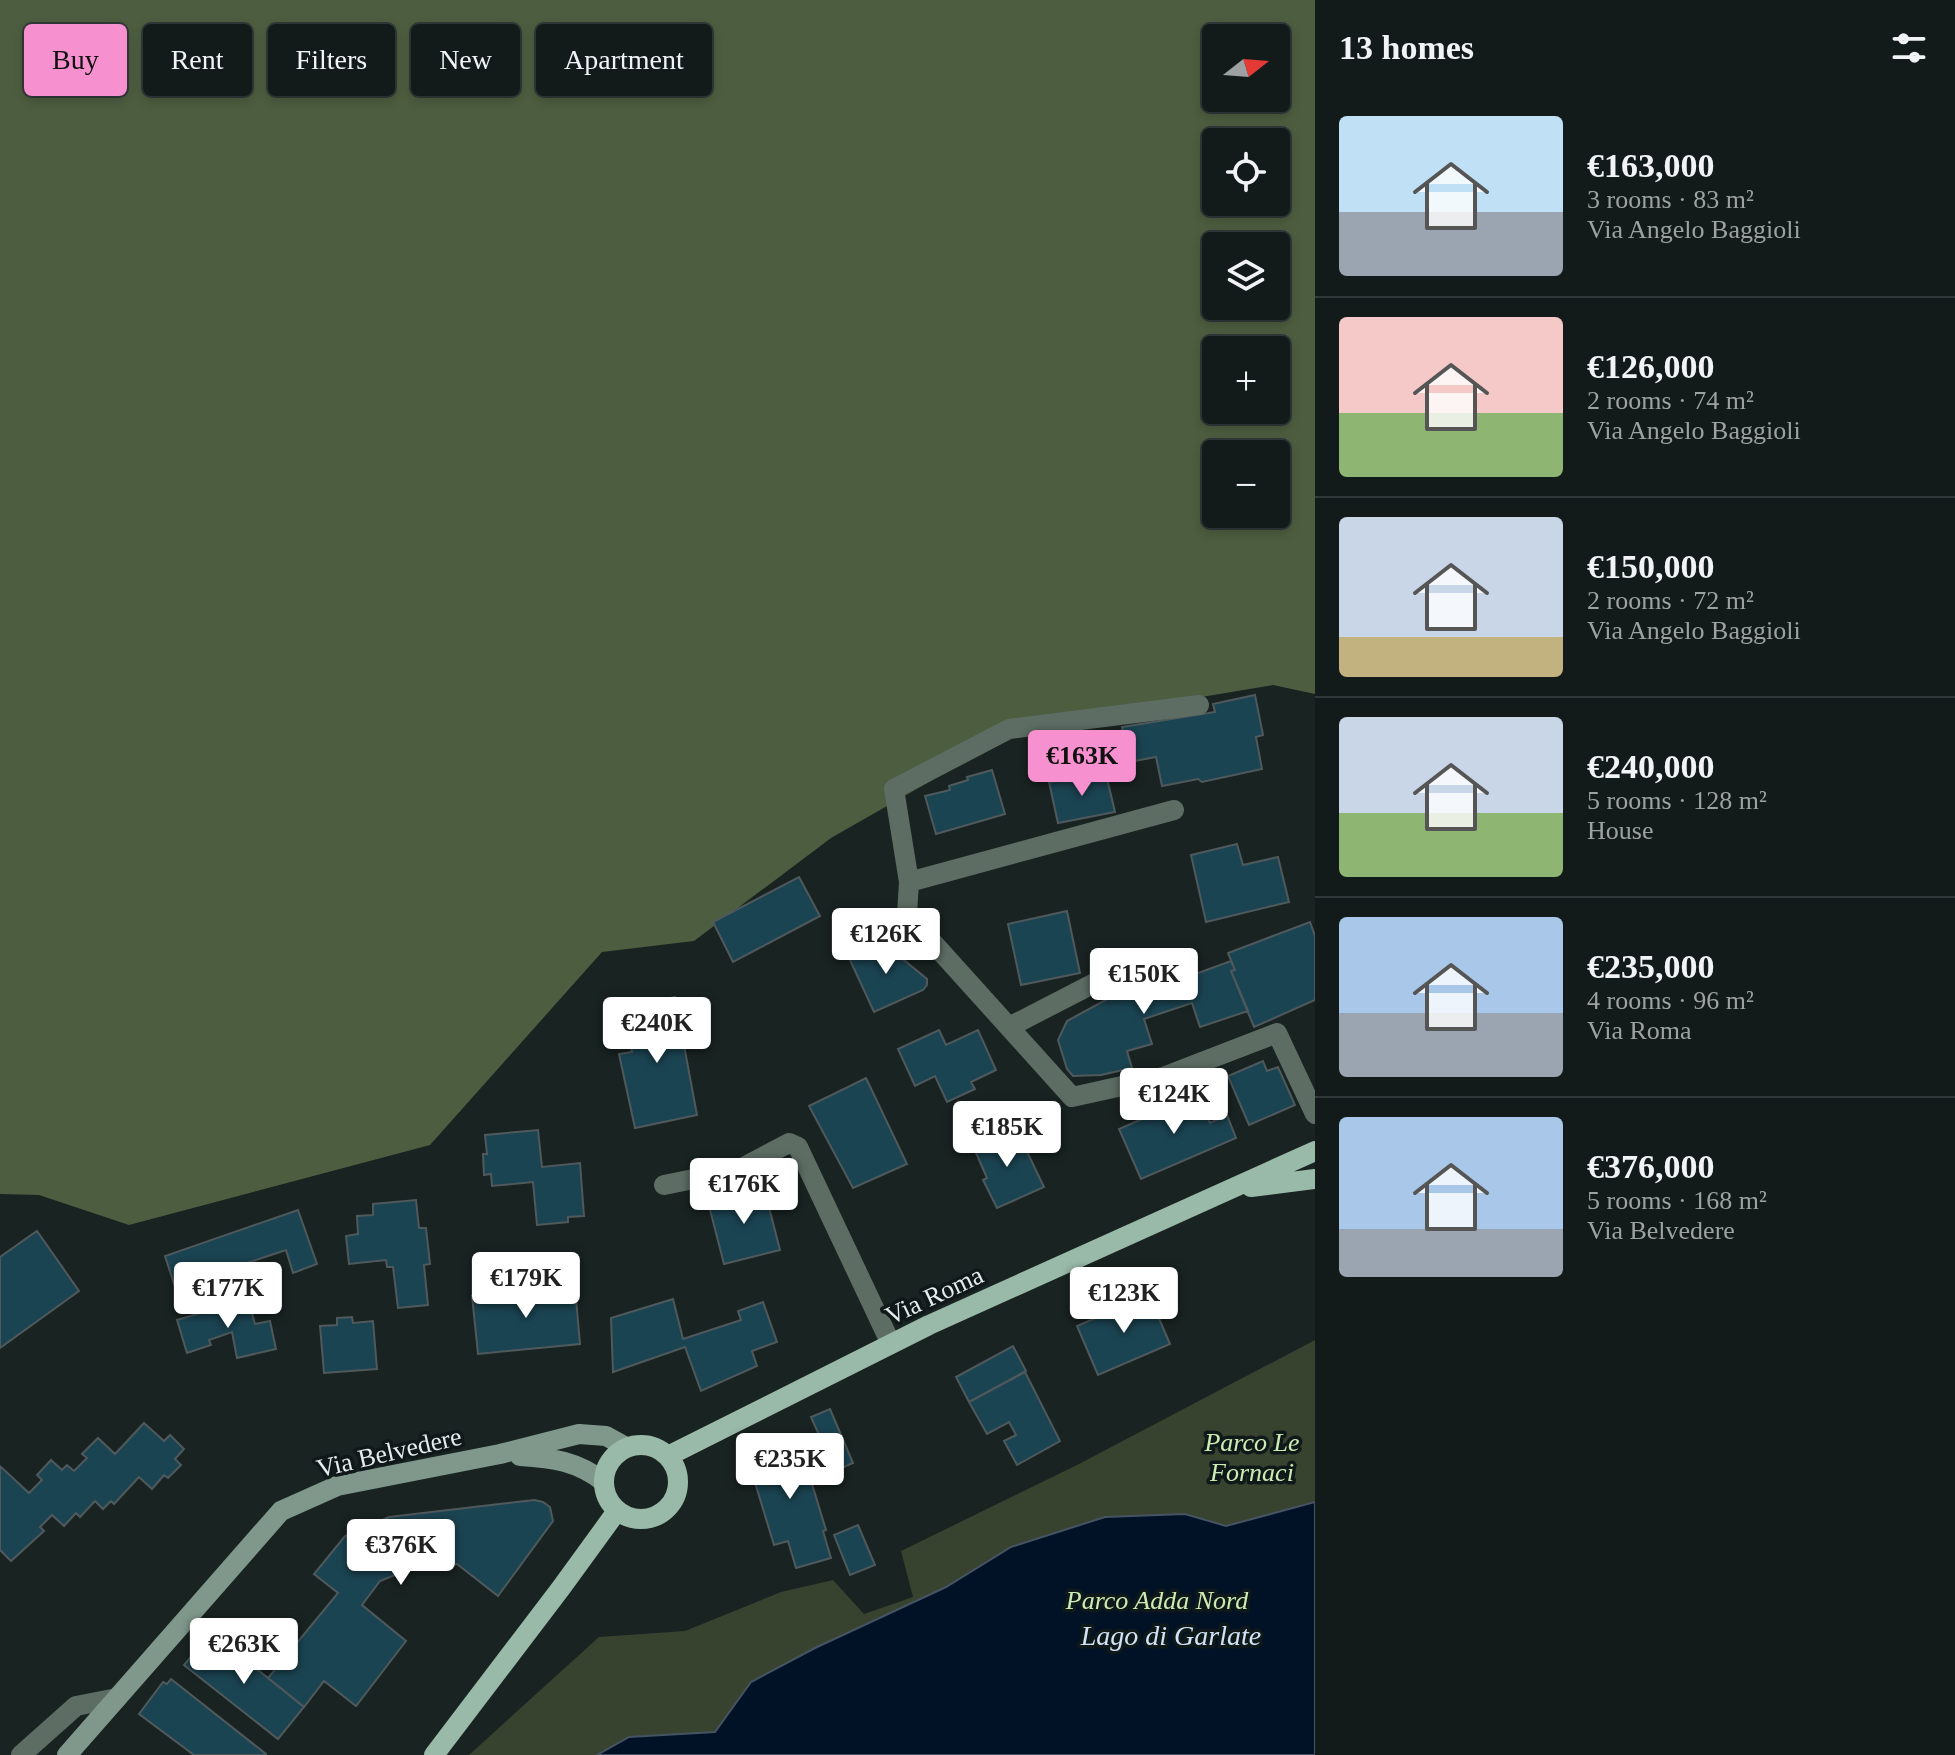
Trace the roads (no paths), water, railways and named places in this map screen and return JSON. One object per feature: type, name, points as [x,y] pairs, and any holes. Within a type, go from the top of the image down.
[{"type":"main road","points":[[1227,1190],[1315,1151]]},
{"type":"main road","points":[[1227,1190],[1315,1163]]},
{"type":"main road","points":[[1227,1190],[1315,1179]]},
{"type":"main road","name":"Via Roma","points":[[668,1456],[891,1344],[1227,1190]]},
{"type":"main road","name":"Via Belvedere","points":[[67,1755],[281,1511],[337,1486],[500,1454],[579,1434],[606,1436],[626,1447]]},
{"type":"main road","points":[[648,1445],[668,1456],[675,1466],[677,1491],[664,1512],[640,1519],[617,1511],[605,1493],[609,1461],[626,1447],[648,1445]]},
{"type":"main road","name":"Via Belvedere","points":[[500,1454],[549,1458],[586,1468],[604,1482]]},
{"type":"main road","points":[[434,1755],[617,1511]]},
{"type":"street","points":[[1199,705],[1009,729],[894,789],[909,882],[907,914],[1072,1097],[1163,1077],[1277,1033],[1315,1114]]},
{"type":"street","points":[[909,882],[1174,810]]},
{"type":"street","points":[[1009,1027],[1143,958]]},
{"type":"street","points":[[664,1185],[738,1170],[789,1143],[798,1147],[891,1344]]},
{"type":"street","points":[[21,1755],[76,1706],[117,1698]]},
{"type":"water","name":"Lago di Garlate","points":[[1315,1502],[1315,1755],[597,1755],[629,1737],[715,1732],[751,1682],[815,1648],[946,1587],[1011,1547],[1105,1517],[1185,1514],[1226,1526]]},
{"type":"park label","name":"Parco Le Fornaci","points":[[1252,1457]]},
{"type":"park label","name":"Parco Adda Nord","points":[[1157,1600]]}]
